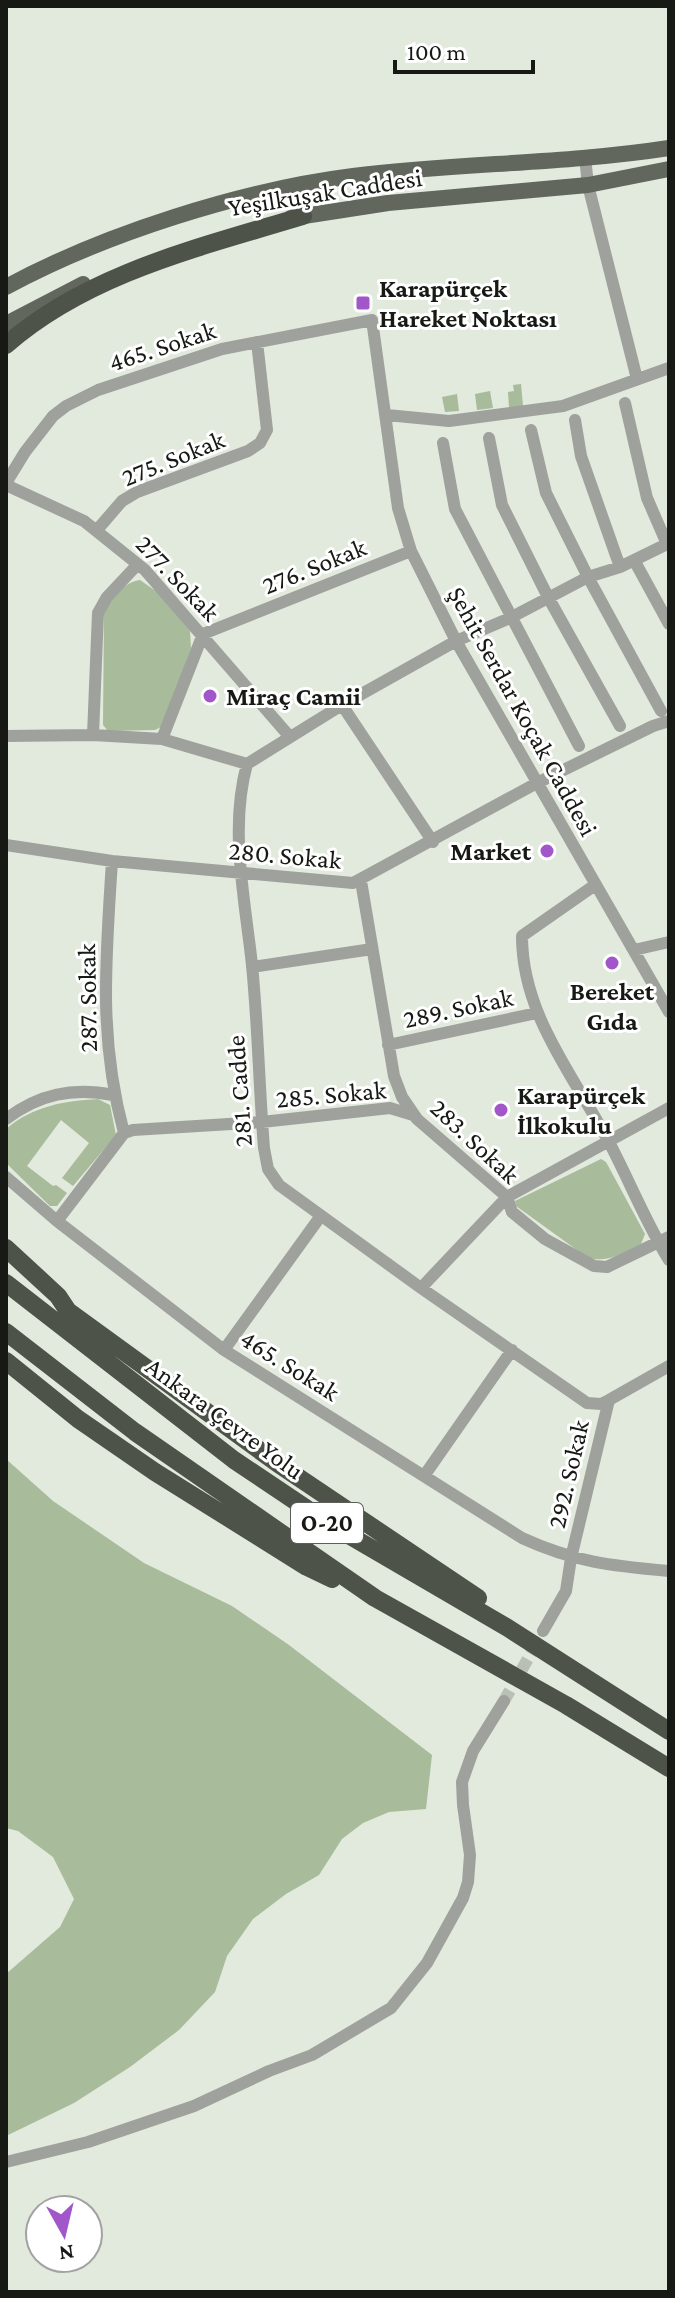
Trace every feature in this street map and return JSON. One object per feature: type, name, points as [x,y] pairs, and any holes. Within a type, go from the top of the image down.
[{"type":"highway","points":[[6,345],[68,302],[107,282],[186,252],[303,216]]},
{"type":"highway","points":[[6,1248],[58,1296],[68,1311]]},
{"type":"highway","points":[[6,1259],[68,1311],[277,1463],[478,1598],[508,1628]]},
{"type":"highway","name":"Ankara Çevre Yolu","points":[[6,1283],[234,1460],[328,1523],[508,1628],[669,1731]]},
{"type":"highway","name":"O-20","points":[[6,1332],[135,1432],[375,1598],[566,1705],[669,1768]]},
{"type":"highway","points":[[6,1361],[78,1419],[216,1511],[307,1567],[375,1598]]},
{"type":"main road","points":[[6,287],[46,265],[169,219],[271,191],[364,174],[669,148]]},
{"type":"main road","name":"Yeşilkuşak Caddesi","points":[[6,324],[94,279],[167,250],[265,222],[432,198],[588,185],[669,169]]},
{"type":"street","points":[[585,157],[588,185],[637,379]]},
{"type":"street","name":"465. Sokak","points":[[6,484],[43,426],[66,406],[98,390],[201,355],[372,320]]},
{"type":"street","name":"Şehit Serdar Koçak Caddesi","points":[[372,320],[398,508],[411,551],[456,641],[669,1012]]},
{"type":"street","name":"275. Sokak","points":[[97,530],[122,501],[137,492],[256,448],[267,430],[257,342]]},
{"type":"street","points":[[387,415],[449,421],[539,410],[589,398],[669,368]]},
{"type":"street","points":[[6,736],[93,735],[162,739],[247,764],[342,705],[456,641],[510,618],[588,577],[620,567],[667,544],[647,498],[625,403]]},
{"type":"street","points":[[575,420],[581,456],[620,567]]},
{"type":"street","points":[[531,430],[546,493],[588,577],[665,716]]},
{"type":"street","points":[[489,438],[502,505],[548,597],[620,726]]},
{"type":"street","points":[[443,443],[455,509],[579,746]]},
{"type":"street","name":"277. Sokak","points":[[6,484],[97,530],[138,564],[203,634],[290,737]]},
{"type":"street","name":"276. Sokak","points":[[203,634],[411,551]]},
{"type":"street","points":[[634,560],[669,624]]},
{"type":"street","points":[[93,735],[98,613],[107,597],[138,564]]},
{"type":"street","points":[[162,739],[203,634]]},
{"type":"street","points":[[342,705],[433,842]]},
{"type":"street","name":"280. Sokak","points":[[6,845],[112,861],[342,883],[361,881],[537,783],[653,726],[665,716]]},
{"type":"street","name":"281. Cadde","points":[[247,764],[239,824],[241,874],[252,967],[262,1122],[266,1157],[273,1178],[288,1194],[320,1217],[587,1403],[601,1404],[609,1400]]},
{"type":"street","name":"287. Sokak","points":[[112,861],[104,1005],[113,1095],[124,1133]]},
{"type":"street","name":"283. Sokak","points":[[361,881],[396,1085],[413,1115],[507,1197],[512,1212],[545,1239],[594,1266],[607,1267],[664,1240]]},
{"type":"street","points":[[595,885],[522,936],[530,992],[559,1057],[664,1240],[669,1260]]},
{"type":"street","points":[[634,950],[669,942]]},
{"type":"street","points":[[252,967],[372,949]]},
{"type":"street","name":"289. Sokak","points":[[388,1045],[537,1013]]},
{"type":"street","points":[[390,1108],[396,1085]]},
{"type":"street","points":[[6,1119],[30,1104],[62,1092],[113,1095]]},
{"type":"street","name":"285. Sokak","points":[[124,1133],[390,1108],[413,1115]]},
{"type":"street","points":[[421,1288],[507,1197],[669,1108]]},
{"type":"street","points":[[57,1221],[124,1133]]},
{"type":"street","name":"465. Sokak","points":[[6,1177],[57,1221],[224,1350],[522,1538],[571,1558],[604,1566],[669,1571]]},
{"type":"street","points":[[224,1350],[320,1217]]},
{"type":"street","points":[[424,1476],[512,1350]]},
{"type":"street","points":[[609,1400],[669,1366]]},
{"type":"street","name":"292. Sokak","points":[[543,1631],[566,1591],[609,1400]]},
{"type":"street","points":[[6,2162],[88,2142],[194,2106],[312,2055],[391,2008],[433,1954],[466,1890],[470,1855],[462,1782],[473,1751],[504,1701]]},
{"type":"green space","points":[[521,384],[523,406],[509,408],[508,392],[514,391],[513,385]]},
{"type":"green space","points":[[490,391],[493,408],[477,410],[475,394]]},
{"type":"green space","points":[[457,394],[459,411],[445,412],[442,397]]},
{"type":"green space","points":[[140,580],[160,594],[190,631],[191,648],[163,726],[155,730],[108,731],[103,725],[104,614],[118,592]]},
{"type":"green space","points":[[98,1099],[110,1105],[116,1135],[73,1186],[62,1178],[89,1143],[61,1120],[27,1166],[67,1193],[57,1206],[50,1206],[6,1163],[6,1129],[27,1115],[49,1106]]},
{"type":"green space","points":[[601,1159],[606,1162],[645,1234],[641,1244],[615,1256],[596,1259],[588,1258],[516,1206],[515,1201]]},
{"type":"green space","points":[[6,1459],[53,1501],[144,1563],[232,1606],[289,1645],[432,1755],[426,1809],[389,1812],[363,1823],[342,1839],[319,1875],[286,1894],[253,1919],[227,1956],[215,1992],[179,2030],[130,2067],[74,2103],[6,2136],[6,1974],[60,1927],[74,1899],[53,1857],[18,1831],[6,1828]]},
{"type":"tunnel","points":[[504,1701],[538,1641]]},
{"type":"place","name":"Karapürçek Hareket Noktası","points":[[363,303]]},
{"type":"place","name":"Miraç Camii","points":[[210,696]]},
{"type":"place","name":"Market","points":[[547,851]]},
{"type":"place","name":"Bereket Gıda","points":[[612,963]]},
{"type":"place","name":"Karapürçek İlkokulu","points":[[501,1110]]}]
